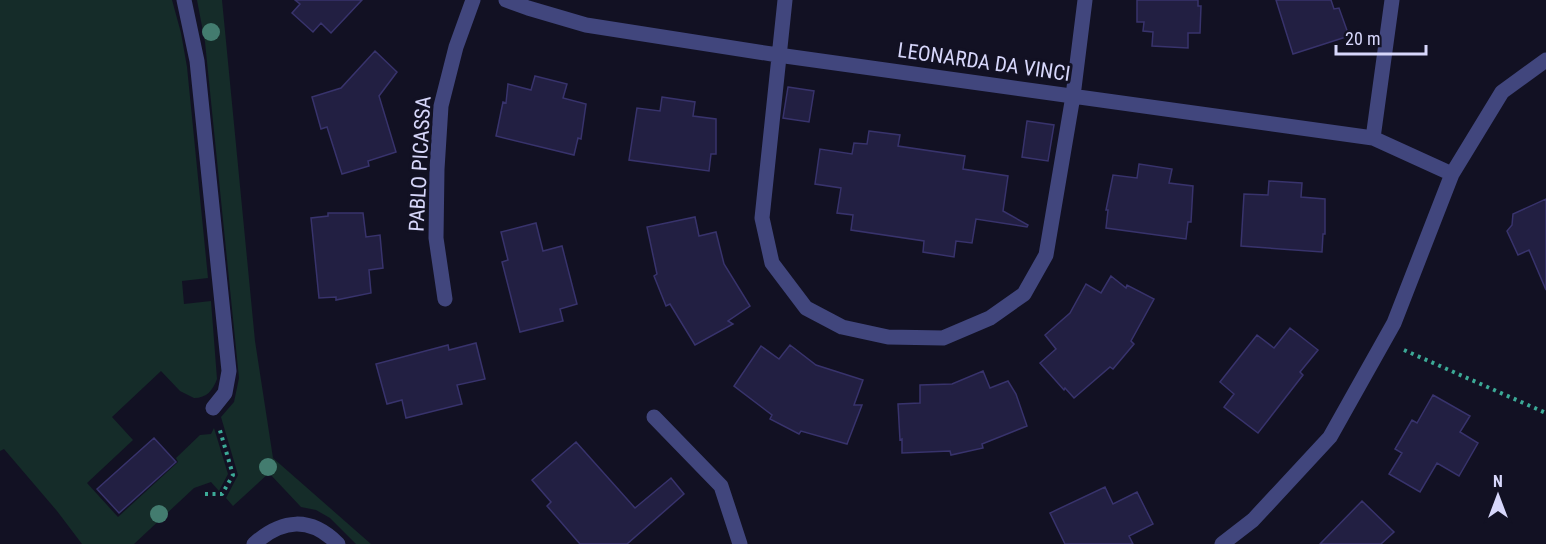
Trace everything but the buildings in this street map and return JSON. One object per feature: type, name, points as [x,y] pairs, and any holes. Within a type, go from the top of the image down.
[{"type":"street","points":[[184,0],[197,61],[229,371],[225,393],[213,408]]},
{"type":"street","name":"PABLO PICASSA","points":[[445,298],[436,238],[441,106],[456,47],[473,0]]},
{"type":"street","name":"LEONARDA DA VINCI","points":[[506,0],[528,9],[586,25],[778,55],[1373,138],[1452,174]]},
{"type":"street","points":[[785,0],[762,218],[772,263],[806,308],[842,327],[888,338],[943,338],[990,318],[1024,294],[1046,255],[1073,96],[1085,0]]},
{"type":"street","points":[[1373,138],[1392,0]]},
{"type":"street","points":[[1222,544],[1253,520],[1330,437],[1394,323],[1452,174],[1502,92],[1546,60]]},
{"type":"street","points":[[654,417],[721,486],[740,544]]},
{"type":"street","points":[[254,544],[266,533],[290,524],[305,524],[318,528],[338,544]]},
{"type":"path","points":[[1384,341],[1546,413]]},
{"type":"path","points":[[205,494],[222,494],[233,475],[213,408]]},
{"type":"green space","points":[[0,0],[172,0],[181,33],[187,67],[208,278],[182,281],[184,304],[211,301],[217,379],[209,393],[203,397],[194,398],[180,391],[161,371],[112,417],[133,440],[87,483],[118,517],[178,462],[176,458],[200,435],[211,434],[214,428],[228,474],[219,491],[211,482],[194,488],[134,544],[82,544],[4,449],[0,451]]},
{"type":"green space","points":[[197,0],[222,0],[255,341],[273,458],[371,544],[356,544],[330,518],[316,510],[301,507],[269,473],[233,506],[226,498],[238,475],[221,417],[234,402],[239,378],[205,42]]}]
